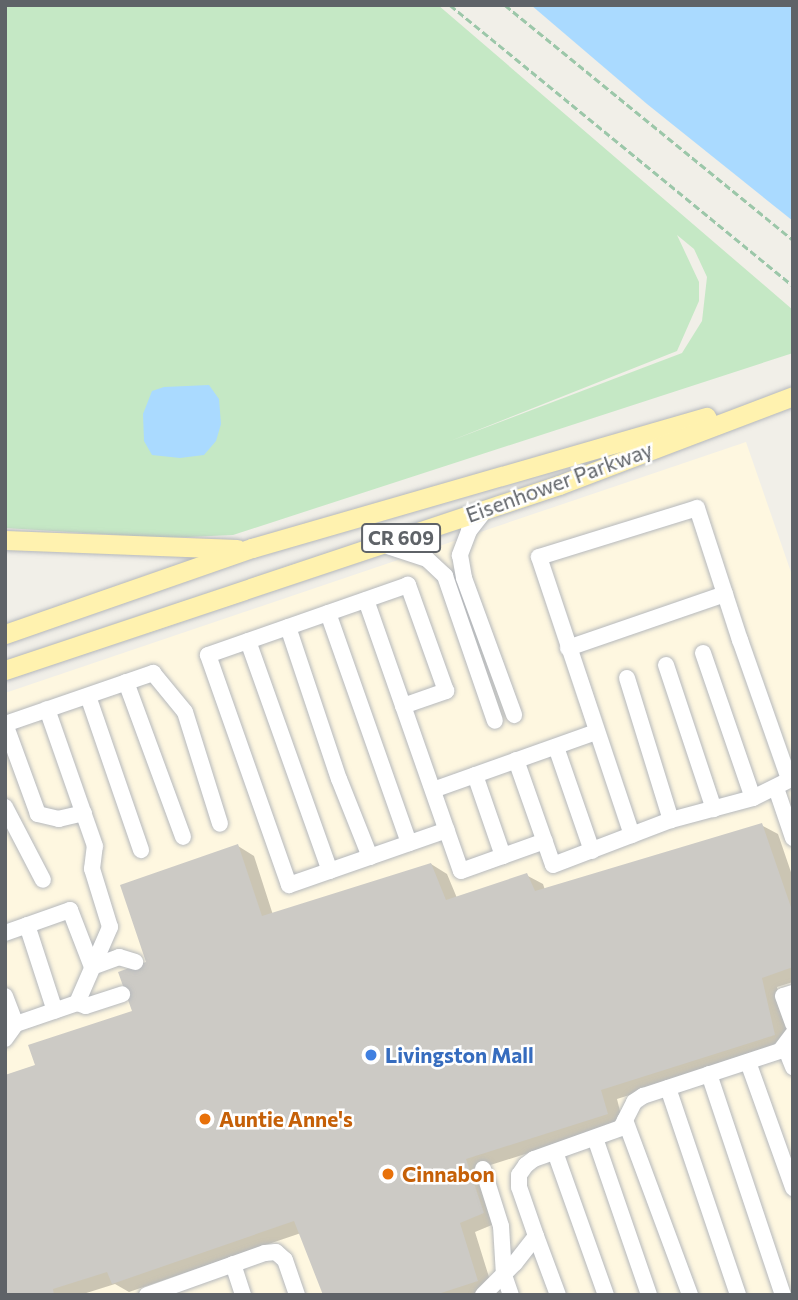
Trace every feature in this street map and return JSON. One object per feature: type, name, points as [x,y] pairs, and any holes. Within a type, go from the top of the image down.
[{"type":"main road","name":"Eisenhower Parkway","points":[[5,670],[486,509],[793,394]]},
{"type":"main road","name":"Eisenhower Parkway","points":[[5,634],[252,548],[793,394]]},
{"type":"main road","points":[[5,540],[148,547],[252,548]]},
{"type":"lane","points":[[632,835],[539,557],[697,508],[786,782],[793,838]]},
{"type":"lane","points":[[486,509],[469,531],[460,555],[464,578],[513,715]]},
{"type":"lane","points":[[380,544],[427,559],[445,576],[495,721]]},
{"type":"lane","points":[[403,706],[446,691],[408,585],[208,655],[289,885],[447,830]]},
{"type":"lane","points":[[568,648],[725,594]]},
{"type":"lane","points":[[366,600],[461,871],[545,841]]},
{"type":"lane","points":[[328,613],[409,843]]},
{"type":"lane","points":[[288,627],[339,779],[370,857]]},
{"type":"lane","points":[[248,641],[330,870]]},
{"type":"lane","points":[[703,653],[753,798]]},
{"type":"lane","points":[[666,665],[714,808]]},
{"type":"lane","points":[[84,813],[59,819],[38,814],[5,724],[153,673],[185,712],[220,824]]},
{"type":"lane","points":[[627,678],[671,820]]},
{"type":"lane","points":[[126,682],[183,837]]},
{"type":"lane","points":[[88,696],[141,850]]},
{"type":"lane","points":[[47,709],[95,846],[92,869],[110,927],[77,1003]]},
{"type":"lane","points":[[433,790],[597,732]]},
{"type":"lane","points":[[556,747],[592,852]]},
{"type":"lane","points":[[516,760],[554,865],[671,820],[753,798],[786,782]]},
{"type":"lane","points":[[475,775],[503,856]]},
{"type":"lane","points":[[5,807],[43,880]]},
{"type":"lane","points":[[5,933],[70,910],[92,967]]},
{"type":"lane","points":[[27,925],[55,1011]]},
{"type":"lane","points":[[92,967],[119,957],[135,962]]},
{"type":"lane","points":[[793,993],[783,996],[793,1024]]},
{"type":"lane","points":[[5,1039],[16,1024],[77,1003],[86,1006],[122,994]]},
{"type":"lane","points":[[5,996],[16,1024]]},
{"type":"lane","points":[[558,1295],[519,1187],[519,1175],[534,1159],[621,1128],[634,1102],[667,1088],[748,1062],[789,1041],[793,1067]]},
{"type":"lane","points":[[748,1062],[793,1188]]},
{"type":"lane","points":[[709,1074],[783,1295]]},
{"type":"lane","points":[[667,1088],[738,1295]]},
{"type":"lane","points":[[625,1120],[690,1295]]},
{"type":"lane","points":[[595,1139],[649,1295]]},
{"type":"lane","points":[[555,1152],[606,1295]]},
{"type":"lane","points":[[483,1169],[501,1226],[504,1275],[511,1295]]},
{"type":"lane","points":[[484,1295],[537,1236]]},
{"type":"lane","points":[[153,1294],[233,1264],[276,1252],[285,1260],[297,1295]]},
{"type":"lane","points":[[233,1264],[243,1295]]},
{"type":"lane","points":[[192,1279],[197,1295]]},
{"type":"path","points":[[450,5],[793,286]]},
{"type":"path","points":[[505,5],[793,240]]},
{"type":"shaded area","name":"Livingston Mall","points":[[746,442],[793,578],[793,1294],[5,1295],[5,693]]},
{"type":"green space","points":[[6,5],[438,5],[793,310],[793,353],[233,535],[166,538],[5,528]],"holes":[[[677,235],[694,249],[707,277],[702,321],[682,353],[450,441],[677,351],[699,301],[699,282]]]},
{"type":"water","points":[[531,5],[793,5],[793,221],[647,104]]},
{"type":"water","points":[[209,385],[219,399],[221,424],[216,441],[204,455],[180,458],[152,455],[144,441],[143,414],[152,391],[164,387]]},
{"type":"building","name":"Livingston Mall","points":[[762,823],[793,913],[793,967],[762,978],[775,1035],[601,1090],[608,1114],[466,1159],[484,1213],[460,1223],[478,1281],[435,1295],[323,1295],[294,1221],[112,1284],[107,1272],[53,1289],[54,1295],[5,1295],[5,1075],[35,1065],[28,1045],[132,1011],[118,972],[146,962],[120,885],[238,844],[262,916],[431,863],[446,900],[527,873],[535,891]]},
{"type":"place","name":"Livingston Mall","points":[[371,1055]]},
{"type":"place","name":"Auntie Anne's","points":[[205,1119]]},
{"type":"place","name":"Cinnabon","points":[[388,1174]]}]
